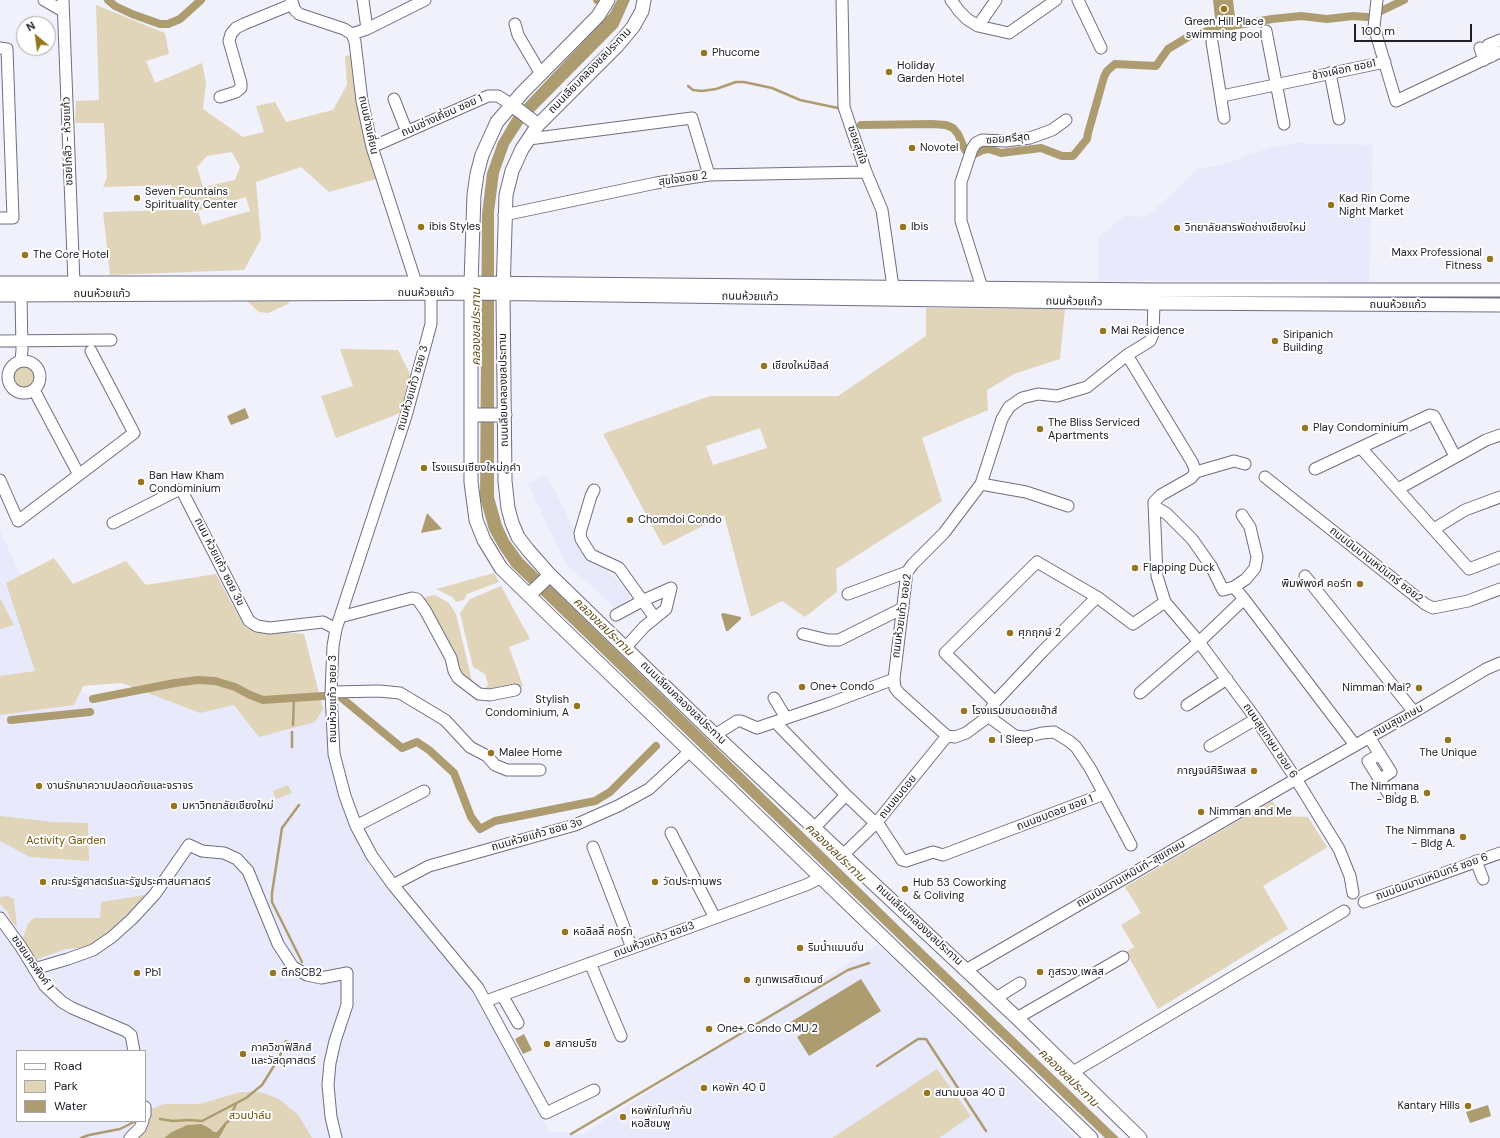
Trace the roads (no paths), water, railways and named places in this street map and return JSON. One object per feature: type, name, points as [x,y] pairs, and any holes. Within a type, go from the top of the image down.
[{"type":"main road","points":[[608,0],[594,22],[540,74],[497,122],[482,155],[477,174],[474,195],[471,288],[475,415],[471,482],[476,520],[484,540],[501,568],[531,594],[689,752],[1091,1138]]},
{"type":"main road","name":"ถนนเลียบคลองชลประทาน","points":[[644,0],[642,11],[633,27],[617,46],[538,125],[512,171],[506,194],[504,215],[501,415],[506,489],[508,508],[512,523],[518,536],[548,577],[626,647],[716,735],[1017,1018],[1140,1138]]},
{"type":"main road","points":[[512,105],[538,125]]},
{"type":"main road","name":"ถนนห้วยแก้ว","points":[[0,283],[74,289],[431,293],[471,288]]},
{"type":"main road","name":"ถนนห้วยแก้ว","points":[[0,295],[21,296],[74,289],[416,283],[471,288],[893,293],[1154,303],[1500,305]]},
{"type":"main road","name":"ถนนห้วยแก้ว","points":[[893,293],[982,288],[1154,290],[1500,290]]},
{"type":"main road","points":[[1154,290],[1154,303]]},
{"type":"main road","points":[[475,415],[501,415]]},
{"type":"main road","points":[[531,594],[548,577]]},
{"type":"street","points":[[44,0],[63,5]]},
{"type":"street","points":[[362,0],[367,29]]},
{"type":"street","points":[[220,97],[236,92],[241,88],[242,83],[229,41],[231,34],[236,28],[244,24],[292,2],[299,14],[344,29],[352,34],[367,29],[425,0]]},
{"type":"street","name":"ซอยสุขใจ","points":[[842,0],[844,107],[866,172],[882,210],[893,293]]},
{"type":"street","points":[[951,0],[967,19],[978,26],[1009,33],[1056,0]]},
{"type":"street","points":[[978,26],[996,0]]},
{"type":"street","points":[[1078,0],[1101,48]]},
{"type":"street","points":[[1377,0],[1374,27],[1385,62]]},
{"type":"street","name":"ซอยโกสึว - ห้วยแก้ว","points":[[63,5],[74,289]]},
{"type":"street","points":[[515,24],[518,35],[540,74]]},
{"type":"street","points":[[1266,31],[1284,124]]},
{"type":"street","name":"ถนนช่างเคี่ยน","points":[[352,34],[355,42],[362,101],[372,148],[416,283]]},
{"type":"street","points":[[1492,56],[1488,45],[1500,40]]},
{"type":"street","points":[[1212,42],[1222,96],[1224,118]]},
{"type":"street","points":[[0,48],[7,49],[13,218],[0,218]]},
{"type":"street","points":[[1480,48],[1492,56]]},
{"type":"street","name":"ช้างเผือก ซอย1","points":[[1222,96],[1385,62],[1396,101],[1492,56]]},
{"type":"street","points":[[1330,74],[1339,119]]},
{"type":"street","name":"ถนนช่างเคี่ยน ซอย 1","points":[[372,148],[488,96],[498,96],[512,105]]},
{"type":"street","points":[[394,99],[407,132]]},
{"type":"street","points":[[529,139],[692,118],[709,175]]},
{"type":"street","name":"ซอยศรีสุด","points":[[982,288],[961,221],[961,182],[970,152],[976,143],[982,140],[1006,141],[1030,138],[1052,130],[1066,120]]},
{"type":"street","name":"สุขใจซอย 2","points":[[504,215],[656,183],[709,175],[866,172]]},
{"type":"street","name":"ถนนห้วยแก้ว ซอย 3","points":[[431,293],[431,324],[406,416],[336,628],[333,646],[331,697],[334,754],[345,796],[356,826],[372,856],[393,885],[478,988],[546,1113],[594,1090]]},
{"type":"street","points":[[21,296],[21,361]]},
{"type":"street","name":"ถนนห้วยแก้ว ซอย2","points":[[894,679],[907,572],[944,533],[981,484],[1002,419],[1009,407],[1022,398],[1038,394],[1057,396],[1087,387],[1127,354],[1150,341],[1153,334],[1154,303]]},
{"type":"street","points":[[0,341],[111,340]]},
{"type":"street","points":[[0,480],[18,521],[134,433],[91,351]]},
{"type":"street","points":[[1127,354],[1192,462],[1196,472]]},
{"type":"street","points":[[21,361],[31,362],[38,368],[40,378],[40,382],[34,390],[24,394],[18,393],[10,386],[7,376],[12,366],[21,361]]},
{"type":"street","points":[[34,390],[79,475]]},
{"type":"street","points":[[1315,469],[1430,415],[1434,416],[1455,456]]},
{"type":"street","points":[[1398,489],[1455,456],[1486,440],[1500,436]]},
{"type":"street","points":[[1361,448],[1469,569],[1500,557]]},
{"type":"street","points":[[996,702],[945,653],[1037,562],[1097,597],[1133,624],[1165,602],[1157,576],[1154,502],[1160,495],[1191,478],[1196,472],[1234,462],[1245,464]]},
{"type":"street","name":"ถนนนิมมานเหมินทร์ ซอย2","points":[[1264,477],[1425,604],[1433,608],[1468,600],[1500,589]]},
{"type":"street","points":[[981,484],[1026,492],[1068,506]]},
{"type":"street","name":"ถนน ห้วยแก้ว ซอย 3ข","points":[[113,523],[178,490],[182,491],[249,621],[257,626],[270,628],[323,622],[336,628]]},
{"type":"street","points":[[594,490],[580,533],[581,539],[591,555],[619,568],[655,618]]},
{"type":"street","points":[[1434,529],[1465,510],[1500,497]]},
{"type":"street","points":[[1154,506],[1167,514],[1192,539],[1211,566],[1224,590],[1234,587],[1246,579],[1254,568],[1257,556],[1250,527],[1242,515]]},
{"type":"street","points":[[848,594],[907,572]]},
{"type":"street","points":[[1305,576],[1414,712]]},
{"type":"street","points":[[1234,587],[1355,745]]},
{"type":"street","points":[[616,615],[671,588],[666,609],[635,636],[626,647]]},
{"type":"street","points":[[716,735],[737,721],[742,721],[757,728],[782,722],[894,679],[895,688],[899,693],[947,736],[954,737],[966,733],[988,716],[996,702],[1043,651],[1097,597]]},
{"type":"street","points":[[340,617],[407,599],[417,599],[425,610],[451,658],[454,671],[458,678],[479,694],[490,695],[515,690]]},
{"type":"street","points":[[1140,693],[1199,642],[1244,599]]},
{"type":"street","name":"ถนนสุขเกษม ซอย 6","points":[[1165,602],[1199,642],[1256,719],[1296,779],[1339,849],[1350,876],[1353,893]]},
{"type":"street","points":[[803,634],[828,640],[839,640],[874,621],[903,608]]},
{"type":"street","name":"ถนนสุขเกษม","points":[[1296,779],[1486,669],[1500,663]]},
{"type":"street","points":[[1187,705],[1227,680]]},
{"type":"street","points":[[331,697],[379,691],[400,693],[445,720],[470,748],[487,756],[495,765],[508,770],[540,770]]},
{"type":"street","points":[[774,698],[782,722],[846,796],[874,821]]},
{"type":"street","name":"ถนนชมดอย ซอย 1","points":[[874,821],[902,860],[906,861],[933,852],[943,855],[1104,794],[1086,762],[1076,747],[1069,740],[1054,732],[1026,737],[1015,736],[988,716]]},
{"type":"street","points":[[1210,746],[1256,719]]},
{"type":"street","name":"ถนนชมดอย","points":[[844,854],[947,736]]},
{"type":"street","points":[[1369,737],[1391,772],[1384,776]]},
{"type":"street","name":"ถนนห้วยแก้ว ซอย 3ง","points":[[393,885],[429,866],[575,825],[618,806],[649,789],[689,752]]},
{"type":"street","points":[[1380,754],[1368,761],[1390,796]]},
{"type":"street","name":"ถนนนิมมานเหมินท์-สุขเกษม","points":[[966,970],[1296,779]]},
{"type":"street","points":[[356,826],[424,791]]},
{"type":"street","points":[[1104,794],[1131,845]]},
{"type":"street","points":[[815,827],[846,796]]},
{"type":"street","points":[[671,833],[715,918]]},
{"type":"street","points":[[34,969],[87,952],[112,937],[132,919],[155,894],[189,845],[202,851],[224,853],[237,859],[248,870],[278,944],[293,967],[307,975],[321,978],[347,973],[347,1005],[335,1041],[330,1063],[328,1085],[331,1117],[336,1138]]},
{"type":"street","points":[[593,847],[632,948]]},
{"type":"street","name":"ถนนนิมมานเหมินทร์ ซอย 6","points":[[1364,902],[1500,853]]},
{"type":"street","points":[[1476,861],[1483,879]]},
{"type":"street","name":"ถนนห้วยแก้ว ซอย3","points":[[486,1001],[806,885],[820,878]]},
{"type":"street","points":[[1073,1072],[1344,910]]},
{"type":"street","name":"ซอยนครพิงค์ 1","points":[[0,918],[21,947],[45,986],[62,1002],[92,1017],[120,1028],[131,1035],[134,1050]]},
{"type":"street","points":[[1017,1018],[1123,957]]},
{"type":"street","points":[[590,963],[621,1036]]},
{"type":"street","points":[[996,998],[1020,983]]},
{"type":"street","points":[[502,995],[518,1024]]},
{"type":"street","points":[[130,1138],[140,1128],[143,1122]]},
{"type":"water","points":[[617,0],[630,0],[618,27],[524,122],[509,145],[499,173],[494,212],[494,497],[502,525],[509,540],[523,559],[906,933],[1119,1138],[1105,1138],[512,567],[489,530],[480,498],[482,214],[487,173],[498,142],[514,115],[610,13]]},
{"type":"water","name":"Green Hill Place swimming pool","points":[[1213,0],[1233,0],[1235,17],[1215,19]]},
{"type":"water","points":[[245,408],[249,418],[231,425],[227,416]]},
{"type":"water","points":[[427,513],[442,529],[421,533]]},
{"type":"water","points":[[723,613],[741,617],[741,619],[728,631],[726,631],[721,614]]},
{"type":"water","points":[[861,979],[881,1011],[809,1056],[797,1037],[806,1031],[802,1026],[794,1031],[789,1023]]},
{"type":"water","points":[[524,1034],[532,1050],[523,1054],[515,1039]]},
{"type":"water","points":[[1488,1105],[1491,1116],[1470,1123],[1466,1112]]},
{"type":"water","points":[[226,1121],[228,1122],[219,1138],[164,1138],[172,1132],[187,1125],[201,1124],[214,1132],[217,1132]]},
{"type":"waterway","points":[[108,0],[115,6],[132,14],[160,24],[168,24],[180,19],[201,0]]},
{"type":"waterway","points":[[1381,11],[1404,0]]},
{"type":"waterway","points":[[861,125],[946,125],[953,128],[958,134],[965,150],[973,155],[989,149],[1001,153],[1041,148],[1062,156],[1073,156],[1087,139],[1104,77],[1107,71],[1115,64],[1156,66],[1168,49],[1188,37],[1214,29],[1272,19],[1301,16],[1327,19],[1353,16],[1367,17]]},
{"type":"waterway","points":[[688,86],[693,90],[702,91],[716,89],[736,82],[744,82],[772,88],[800,100],[838,108]]},
{"type":"waterway","points":[[93,699],[198,680],[215,681],[235,687],[263,700],[338,695],[402,748],[417,742],[429,750],[454,773],[471,817],[480,829],[495,821],[595,801],[610,792],[656,746]]},
{"type":"waterway","points":[[293,725],[294,698]]},
{"type":"waterway","points":[[11,720],[90,712]]},
{"type":"waterway","points":[[292,732],[292,747]]},
{"type":"waterway","points":[[299,805],[282,828],[272,893],[272,902],[302,962]]},
{"type":"waterway","points":[[571,1134],[848,970],[869,963]]},
{"type":"waterway","points":[[877,1066],[918,1039],[926,1039],[986,1131]]},
{"type":"waterway","points":[[160,1119],[173,1121],[202,1121],[246,1098],[262,1085],[279,1058],[286,1041]]},
{"type":"waterway","points":[[228,1122],[236,1104]]},
{"type":"waterway","points":[[81,1138],[120,1129],[134,1122]]},
{"type":"place","name":"Green Hill Place swimming pool","points":[[1224,9]]},
{"type":"place","name":"Phucome","points":[[704,53]]},
{"type":"place","name":"Holiday Garden Hotel","points":[[889,72]]},
{"type":"place","name":"Novotel","points":[[912,148]]},
{"type":"place","name":"Seven Fountains Spirituality Center","points":[[137,198]]},
{"type":"place","name":"Kad Rin Come Night Market","points":[[1331,205]]},
{"type":"place","name":"ibis Styles","points":[[421,227]]},
{"type":"place","name":"Ibis","points":[[903,227]]},
{"type":"place","name":"วิทยาลัยสารพัดช่างเชียงใหม่","points":[[1177,228]]},
{"type":"place","name":"The Core Hotel","points":[[25,255]]},
{"type":"place","name":"Maxx Professional Fitness","points":[[1490,259]]},
{"type":"place","name":"Mai Residence","points":[[1103,331]]},
{"type":"place","name":"Siripanich Building","points":[[1275,341]]},
{"type":"place","name":"เชียงใหม่ฮิลล์","points":[[764,366]]},
{"type":"place","name":"Play Condominium","points":[[1305,428]]},
{"type":"place","name":"The Bliss Serviced Apartments","points":[[1040,429]]},
{"type":"place","name":"โรงแรมเชียงใหม่ภูคำ","points":[[424,468]]},
{"type":"place","name":"Ban Haw Kham Condominium","points":[[141,482]]},
{"type":"place","name":"Chomdoi Condo","points":[[630,520]]},
{"type":"place","name":"Flapping Duck","points":[[1135,568]]},
{"type":"place","name":"พิมพ์พงศ์ คอร์ท","points":[[1360,584]]},
{"type":"place","name":"ศุภฤกษ์ 2","points":[[1010,633]]},
{"type":"place","name":"One+ Condo","points":[[802,687]]},
{"type":"place","name":"Nimman Mai?","points":[[1419,688]]},
{"type":"place","name":"Stylish Condominium, A","points":[[577,706]]},
{"type":"place","name":"โรงแรมชมดอยเฮ้าส์","points":[[964,711]]},
{"type":"place","name":"I Sleep","points":[[992,740]]},
{"type":"place","name":"The Unique","points":[[1448,740]]},
{"type":"place","name":"Malee Home","points":[[491,753]]},
{"type":"place","name":"กาญจน์ศิริเพลส","points":[[1254,771]]},
{"type":"place","name":"งานรักษาความปลอดภัยและจราจร","points":[[39,786]]},
{"type":"place","name":"The Nimmana - Bldg B.","points":[[1427,793]]},
{"type":"place","name":"มหาวิทยาลัยเชียงใหม่","points":[[174,806]]},
{"type":"place","name":"Nimman and Me","points":[[1201,812]]},
{"type":"place","name":"The Nimmana - Bldg A.","points":[[1463,837]]},
{"type":"place","name":"คณะรัฐศาสตร์และรัฐประศาสนศาสตร์","points":[[43,882]]},
{"type":"place","name":"วัดประทานพร","points":[[655,882]]},
{"type":"place","name":"Hub 53 Coworking & Coliving","points":[[905,889]]},
{"type":"place","name":"หอลิลลี่ คอร์ท","points":[[565,932]]},
{"type":"place","name":"ริมน้ำแมนชั่น","points":[[800,948]]},
{"type":"place","name":"ภูสรวง เพลส","points":[[1040,972]]},
{"type":"place","name":"Pb1","points":[[137,973]]},
{"type":"place","name":"ตึกSCB2","points":[[273,973]]},
{"type":"place","name":"ภูเทพเรสซิเดนซ์","points":[[747,980]]},
{"type":"place","name":"One+ Condo CMU 2","points":[[709,1029]]},
{"type":"place","name":"สกายบรีซ","points":[[547,1044]]},
{"type":"place","name":"ภาควิชาฟิสิกส์ และวัสดุศาสตร์","points":[[243,1054]]},
{"type":"place","name":"หอพัก 40 ปี","points":[[704,1088]]},
{"type":"place","name":"สนามบอล 40 ปี","points":[[927,1093]]},
{"type":"place","name":"Kantary Hills","points":[[1468,1106]]},
{"type":"place","name":"หอพักในกำกับ หอสีชมพู","points":[[623,1117]]},
{"type":"water label","name":"คลองชลประทาน","points":[[477,327]]},
{"type":"water label","name":"คลองชลประทาน","points":[[603,627]]},
{"type":"water label","name":"คลองชลประทาน","points":[[835,853]]},
{"type":"water label","name":"คลองชลประทาน","points":[[1068,1078]]},
{"type":"park label","name":"Activity Garden","points":[[66,841]]},
{"type":"park label","name":"สวนปาล์ม","points":[[250,1116]]}]
